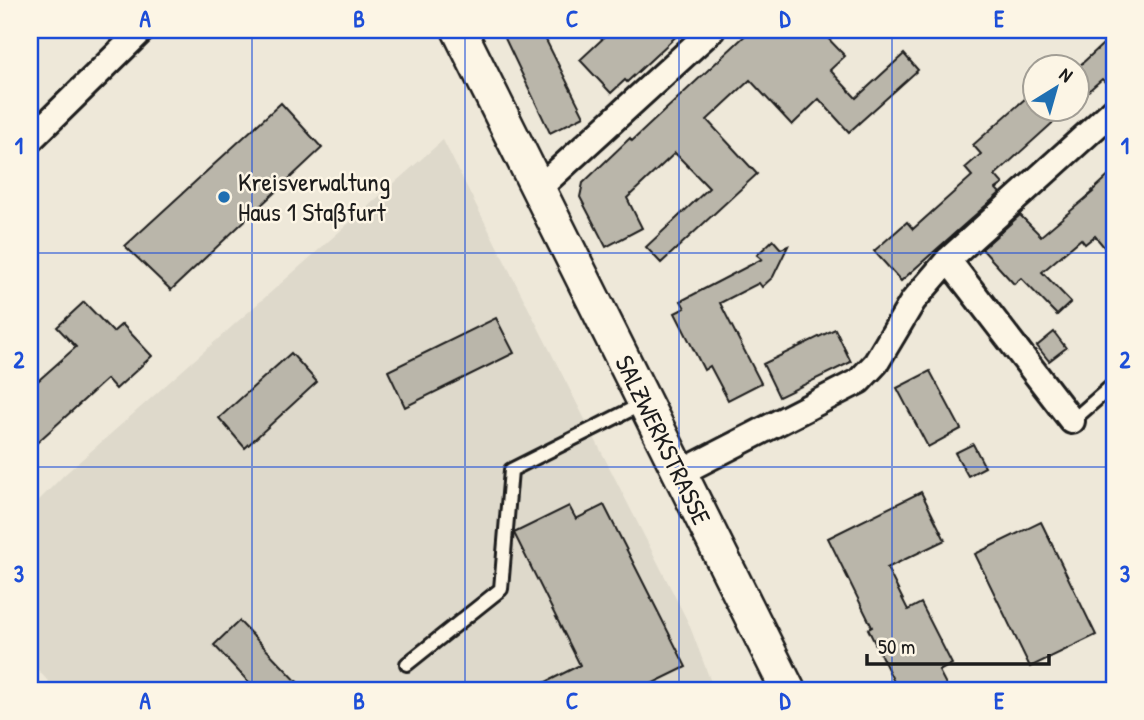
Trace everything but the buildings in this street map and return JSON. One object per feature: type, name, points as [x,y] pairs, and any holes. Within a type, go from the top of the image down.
[{"type":"main road","name":"SALZWERKSTRASSE","points":[[459,30],[788,690]]},
{"type":"street","points":[[30,140],[142,30]]},
{"type":"street","points":[[538,189],[712,30]]},
{"type":"street","points":[[678,474],[859,381],[876,363],[913,302],[948,260],[1114,110]]},
{"type":"street","points":[[948,260],[1072,421]]},
{"type":"lane","points":[[1072,421],[1114,384]]},
{"type":"lane","points":[[407,664],[501,589],[510,470],[646,402]]},
{"type":"shaded area","points":[[443,140],[689,624],[714,690],[56,690],[30,661],[30,509],[63,476]]},
{"type":"place","name":"Kreisverwaltung Haus 1 Staßfurt","points":[[224,197]]}]
